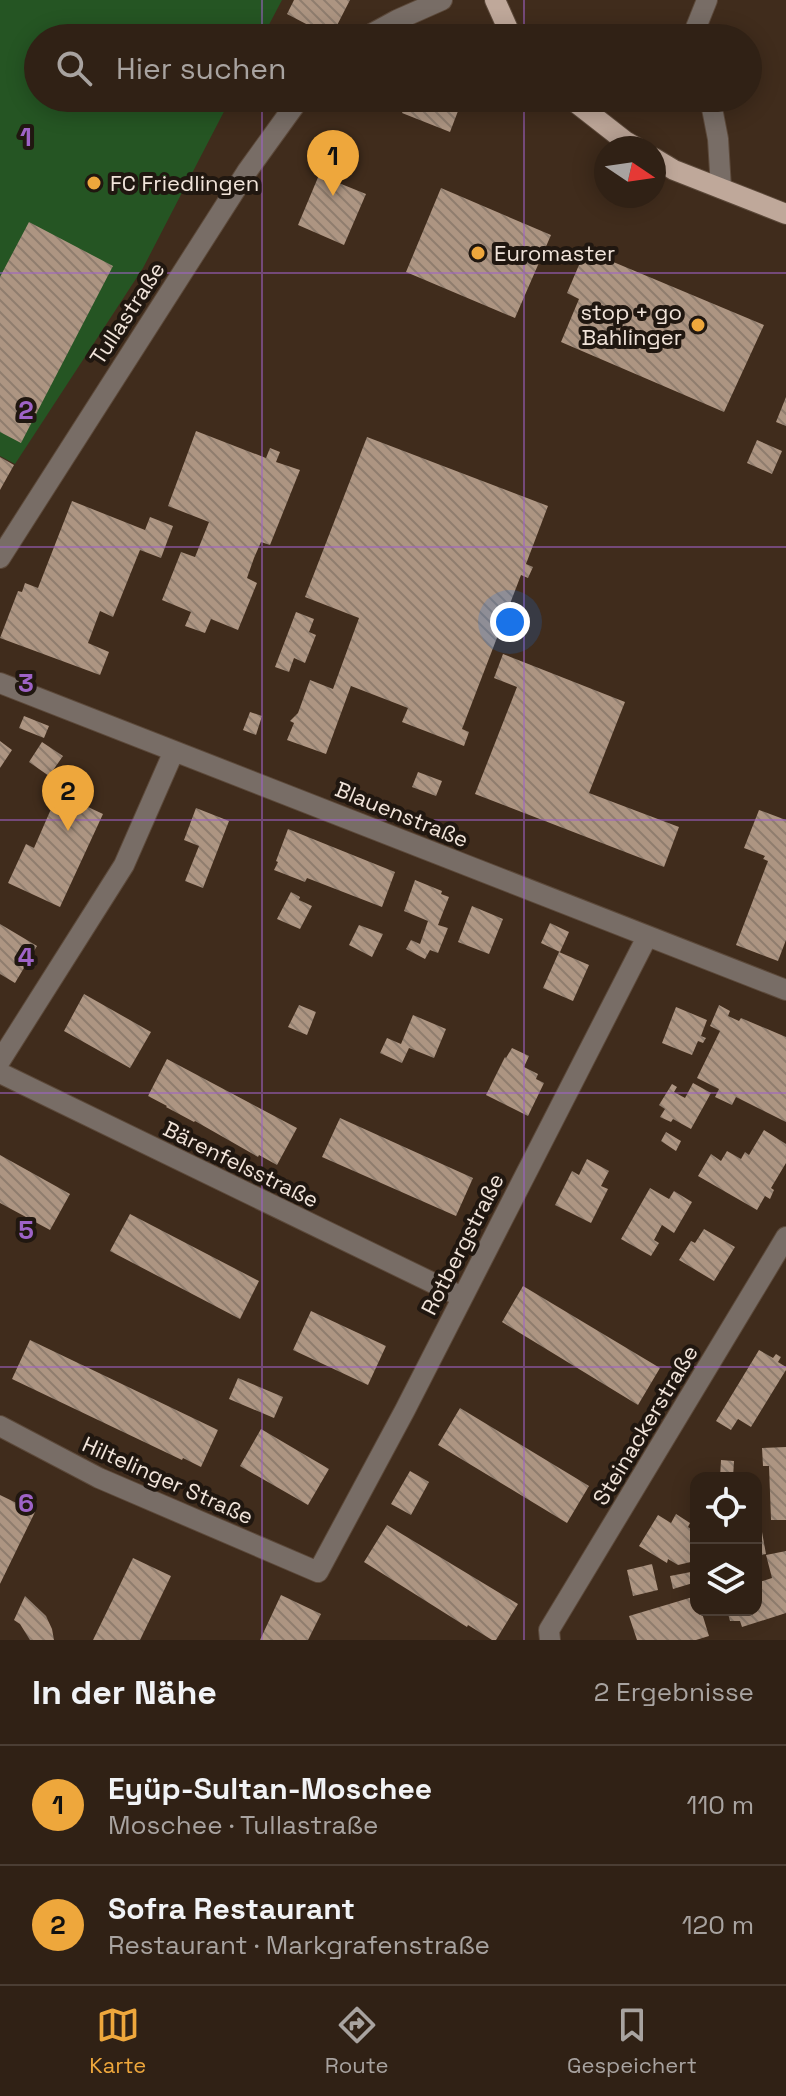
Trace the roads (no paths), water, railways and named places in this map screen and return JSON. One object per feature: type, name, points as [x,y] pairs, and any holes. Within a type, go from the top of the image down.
[{"type":"main road","points":[[495,0],[506,24]]},
{"type":"main road","points":[[588,112],[619,136]]},
{"type":"main road","points":[[666,165],[786,214]]},
{"type":"street","points":[[390,24],[442,0]]},
{"type":"street","points":[[697,24],[707,0]]},
{"type":"street","name":"Tullastraße","points":[[0,558],[248,170],[290,112]]},
{"type":"street","points":[[713,112],[721,188]]},
{"type":"street","name":"Blauenstraße","points":[[0,683],[786,990]]},
{"type":"street","points":[[0,1061],[124,865],[174,751]]},
{"type":"street","name":"Rotbergstraße","points":[[318,1572],[405,1410],[647,937]]},
{"type":"street","name":"Bärenfelsstraße","points":[[0,1073],[462,1297]]},
{"type":"street","name":"Steinackerstraße","points":[[550,1640],[549,1630],[786,1237]]},
{"type":"street","name":"Hiltelinger Straße","points":[[0,1426],[99,1478],[318,1572]]},
{"type":"place","name":"FC Friedlingen","points":[[94,183]]},
{"type":"place","name":"Eyüp-Sultan-Moschee","points":[[333,196]]},
{"type":"place","name":"Euromaster","points":[[478,253]]},
{"type":"place","name":"stop + go Bahlinger","points":[[698,325]]},
{"type":"place","name":"Sofra Restaurant","points":[[68,831]]}]
